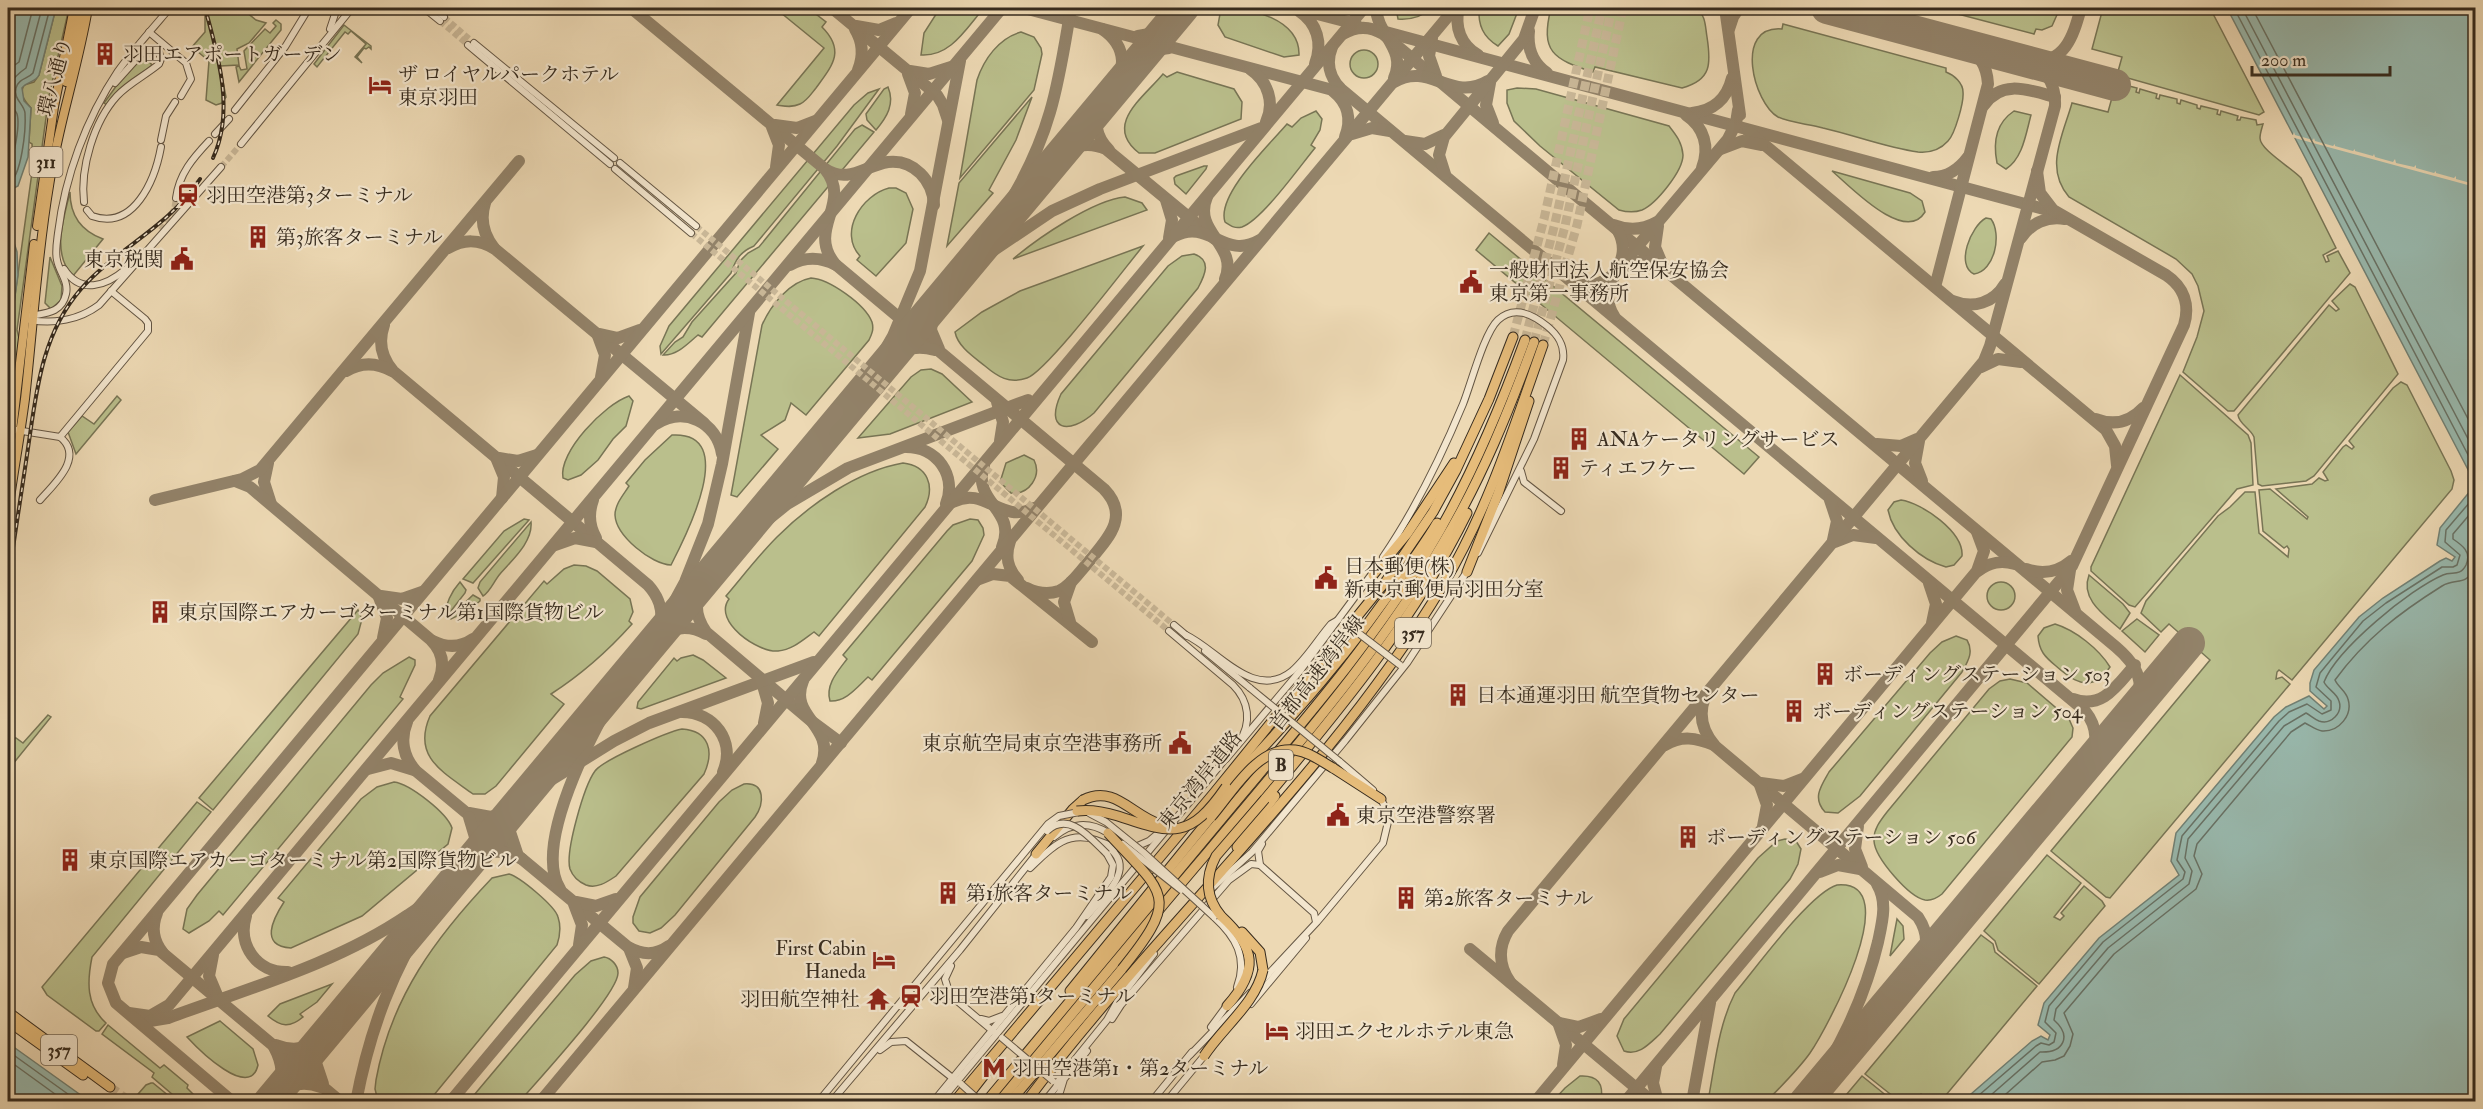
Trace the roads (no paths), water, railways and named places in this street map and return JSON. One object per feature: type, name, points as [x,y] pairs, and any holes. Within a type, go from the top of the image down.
[{"type":"highway","name":"東京湾岸道路","points":[[954,1101],[1214,793],[1342,636],[1404,555],[1444,493],[1489,399],[1514,336]]},
{"type":"highway","points":[[1467,572],[1520,430],[1539,369],[1535,345]]},
{"type":"highway","name":"首都高速湾岸線","points":[[999,1101],[1308,732],[1402,609],[1443,543],[1494,444],[1535,345]]},
{"type":"highway","name":"首都高速湾岸線","points":[[986,1101],[1300,725],[1362,647],[1425,555],[1476,459],[1496,415],[1535,345]]},
{"type":"highway","name":"357","points":[[1026,1101],[1155,944],[1221,872],[1326,748],[1372,690],[1423,619],[1454,567],[1482,510],[1535,345]]},
{"type":"highway","points":[[1373,574],[1380,568],[1426,506],[1489,399]]},
{"type":"highway","points":[[1204,1056],[1256,989],[1263,969],[1262,956],[1256,946],[1218,916],[1208,890],[1212,864],[1216,856],[1361,681],[1415,606],[1441,565],[1487,470],[1494,444]]},
{"type":"highway","points":[[1036,854],[1073,809],[1083,800],[1095,795],[1109,796],[1122,801],[1153,822],[1171,825],[1195,816],[1277,734],[1345,654],[1433,530],[1459,483],[1476,459]]},
{"type":"highway","points":[[1214,793],[1273,732],[1314,684],[1345,654]]},
{"type":"highway","points":[[1221,872],[1261,813],[1343,712],[1361,681]]},
{"type":"highway","points":[[1025,1054],[1031,1041],[1112,937],[1253,768],[1270,755],[1284,750],[1298,751],[1336,764],[1381,799]]},
{"type":"highway","points":[[1077,811],[1094,811],[1159,829],[1176,829],[1199,819],[1226,787]]},
{"type":"highway","points":[[1010,1101],[1122,969],[1152,930],[1159,912],[1159,899],[1155,886],[1147,873],[1108,833]]},
{"type":"highway","points":[[1227,1006],[1246,981],[1250,967],[1245,943],[1233,926]]},
{"type":"highway","name":"357","points":[[8,1012],[109,1089],[8,1021]]},
{"type":"highway","points":[[963,1101],[1003,1051],[1019,1025]]},
{"type":"main road","name":"環八通り","points":[[8,512],[54,107],[74,8]]},
{"type":"main road","points":[[58,130],[81,8]]},
{"type":"main road","name":"環八通り","points":[[8,465],[17,430],[18,390],[58,130],[81,46],[88,8]]},
{"type":"main road","points":[[54,107],[75,40]]},
{"type":"street","points":[[29,318],[52,312],[61,305],[65,297],[66,283],[58,263],[57,249],[61,217],[71,172],[88,127],[118,72],[170,8]]},
{"type":"street","points":[[235,110],[285,47],[309,8]]},
{"type":"street","points":[[322,42],[334,21],[337,8]]},
{"type":"street","points":[[241,144],[352,8]]},
{"type":"street","points":[[424,8],[442,19],[433,8]]},
{"type":"street","points":[[149,32],[188,67],[190,79],[182,96]]},
{"type":"street","points":[[471,44],[615,164],[696,226]]},
{"type":"street","points":[[84,202],[83,186],[94,138],[107,111],[118,95],[159,64],[159,52],[153,49],[145,51],[105,95]]},
{"type":"street","points":[[87,210],[92,216],[108,219],[119,217],[132,209],[150,182],[166,116],[175,102]]},
{"type":"street","points":[[215,134],[228,119]]},
{"type":"street","points":[[176,198],[178,184],[185,169],[209,141]]},
{"type":"street","points":[[615,164],[691,233]]},
{"type":"street","points":[[29,318],[68,320],[99,305],[220,167]]},
{"type":"street","points":[[156,238],[161,230]]},
{"type":"street","points":[[57,249],[66,273],[73,280],[88,286],[99,286],[111,281],[138,259]]},
{"type":"street","points":[[60,437],[148,331],[148,323],[145,319],[111,291]]},
{"type":"street","points":[[940,1101],[1341,622],[1412,510],[1463,404],[1492,328],[1505,315],[1521,312],[1533,315],[1556,334],[1561,342],[1564,356],[1546,410],[1521,467],[1488,537],[1467,572],[1431,628],[1268,833],[1250,854],[1210,891],[1153,956],[1115,1005],[1107,1020],[1055,1083],[1044,1101]]},
{"type":"street","points":[[17,430],[60,437],[69,451],[67,467],[40,500]]},
{"type":"street","points":[[1521,467],[1524,482],[1562,511]]},
{"type":"street","points":[[1512,486],[1524,482]]},
{"type":"street","points":[[1186,635],[1198,641],[1240,673],[1252,679],[1269,681],[1290,672],[1331,624],[1341,622],[1400,666]]},
{"type":"street","points":[[1174,625],[1336,764]]},
{"type":"street","points":[[1169,631],[1233,685],[1244,699],[1247,712],[1245,731],[1226,759]]},
{"type":"street","points":[[1166,1101],[1290,958],[1383,843],[1388,822],[1381,799]]},
{"type":"street","points":[[818,1101],[1048,824],[1059,816],[1077,811],[1095,815],[1106,822],[1218,916],[1237,943],[1241,956],[1241,973],[1227,1006],[1152,1101]]},
{"type":"street","points":[[1034,843],[1050,827],[1059,823],[1068,823],[1080,830],[1107,854],[1113,865],[1111,877],[1076,928]]},
{"type":"street","points":[[831,1101],[960,950],[1036,854],[1068,826],[1087,824],[1108,833],[1218,916]]},
{"type":"street","points":[[1018,878],[1064,839],[1078,836],[1118,849],[1132,848],[1149,841],[1169,826]]},
{"type":"street","points":[[1268,833],[1258,851],[1260,865],[1277,883],[1314,913],[1317,922]]},
{"type":"street","points":[[997,1034],[1005,1015],[1111,888],[1121,871],[1120,861],[1116,854],[1100,842]]},
{"type":"street","points":[[1052,1101],[1060,1092],[1064,1079],[1110,1023],[1121,1005],[1175,941],[1229,880],[1251,864],[1260,865]]},
{"type":"street","points":[[1190,1054],[1317,922]]},
{"type":"street","points":[[960,950],[946,974],[948,990],[1055,1083]]},
{"type":"street","points":[[977,1017],[989,1021],[1005,1015]]},
{"type":"street","points":[[868,1059],[891,1042],[906,1041],[981,1101]]},
{"type":"street","points":[[940,1068],[944,1078],[941,1091]]},
{"type":"street","points":[[933,1101],[941,1091],[957,1081]]},
{"type":"water","points":[[8,8],[56,8],[39,75],[22,88],[24,101],[31,108],[28,157],[18,186],[8,191]]},
{"type":"water","points":[[2227,8],[2475,8],[2475,483]]},
{"type":"water","points":[[8,224],[17,252],[18,275],[8,346]]},
{"type":"water","points":[[2475,485],[2475,1101],[1963,1101],[2032,1041],[2041,1036],[2048,1040],[2050,1035],[2038,1025],[2044,1003],[2099,938],[2179,875],[2171,861],[2176,833],[2274,717],[2286,707],[2309,696],[2324,709],[2327,706],[2310,691],[2314,670],[2359,617],[2383,598],[2440,561],[2446,558],[2452,561],[2455,557],[2437,545],[2440,528]]},
{"type":"water","points":[[8,1043],[89,1101],[8,1101]]},
{"type":"tunnel","points":[[1513,337],[1544,219],[1590,8]]},
{"type":"tunnel","points":[[1525,340],[1555,223],[1602,8]]},
{"type":"tunnel","points":[[1534,342],[1565,226],[1612,8]]},
{"type":"tunnel","points":[[1543,345],[1577,225],[1623,8]]},
{"type":"tunnel","points":[[444,17],[474,43]]},
{"type":"tunnel","points":[[440,21],[468,45]]},
{"type":"tunnel","points":[[221,167],[241,144]]},
{"type":"tunnel","points":[[161,230],[174,210],[176,198]]},
{"type":"tunnel","points":[[696,226],[1174,625]]},
{"type":"tunnel","points":[[691,233],[1169,631]]},
{"type":"tunnel","points":[[110,1087],[131,1102]]},
{"type":"railway","points":[[205,8],[219,64],[224,102],[220,140],[213,158]]},
{"type":"railway","points":[[8,581],[37,389],[48,347],[57,326],[67,307],[95,274],[158,225],[187,196],[200,179]]},
{"type":"place","name":"羽田エアポートガーデン","points":[[105,54]]},
{"type":"place","name":"ザ ロイヤルパークホテル 東京羽田","points":[[380,85]]},
{"type":"place","name":"羽田空港第3ターミナル","points":[[188,195]]},
{"type":"place","name":"第3旅客ターミナル","points":[[258,237]]},
{"type":"place","name":"東京税関","points":[[182,259]]},
{"type":"place","name":"一般財団法人航空保安協会 東京第一事務所","points":[[1471,282]]},
{"type":"place","name":"ANAケータリングサービス","points":[[1579,439]]},
{"type":"place","name":"ティエフケー","points":[[1561,468]]},
{"type":"place","name":"日本郵便(株) 新東京郵便局羽田分室","points":[[1326,578]]},
{"type":"place","name":"東京国際エアカーゴターミナル第1国際貨物ビル","points":[[160,612]]},
{"type":"place","name":"ボーディングステーション 503","points":[[1825,674]]},
{"type":"place","name":"日本通運羽田 航空貨物センター","points":[[1458,695]]},
{"type":"place","name":"ボーディングステーション 504","points":[[1794,711]]},
{"type":"place","name":"東京航空局東京空港事務所","points":[[1180,743]]},
{"type":"place","name":"東京空港警察署","points":[[1338,815]]},
{"type":"place","name":"ボーディングステーション 506","points":[[1688,837]]},
{"type":"place","name":"東京国際エアカーゴターミナル第2国際貨物ビル","points":[[70,860]]},
{"type":"place","name":"第1旅客ターミナル","points":[[948,893]]},
{"type":"place","name":"第2旅客ターミナル","points":[[1406,898]]},
{"type":"place","name":"First Cabin Haneda","points":[[884,960]]},
{"type":"place","name":"羽田空港第1ターミナル","points":[[911,996]]},
{"type":"place","name":"羽田航空神社","points":[[878,999]]},
{"type":"place","name":"羽田エクセルホテル東急","points":[[1277,1031]]},
{"type":"place","name":"羽田空港第1・第2ターミナル","points":[[994,1068]]}]
